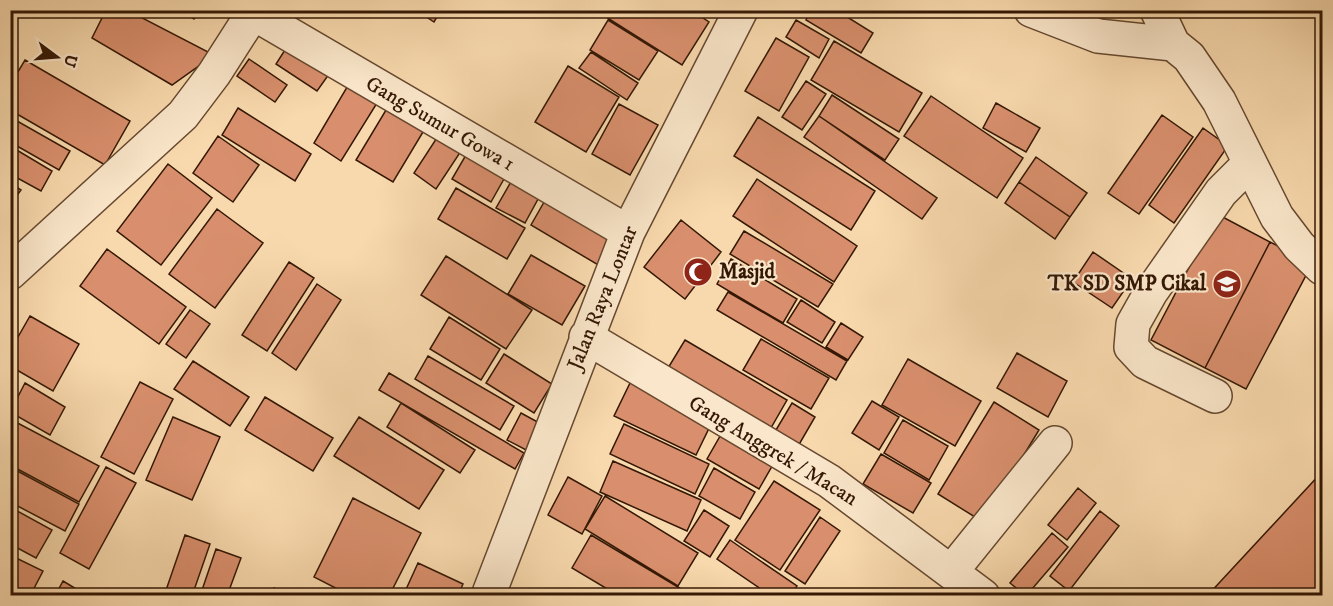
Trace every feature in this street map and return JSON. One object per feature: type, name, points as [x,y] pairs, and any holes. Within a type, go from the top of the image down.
[{"type":"street","name":"Jalan Raya Lontar","points":[[488,596],[628,232],[741,10]]},
{"type":"street","points":[[1031,10],[1098,36],[1173,44]]},
{"type":"street","points":[[1157,10],[1173,44],[1189,57],[1219,101],[1277,217],[1299,246],[1323,268]]},
{"type":"street","name":"Gang Sumur Gowa 1","points":[[11,271],[183,115],[214,74],[254,12],[628,232]]},
{"type":"street","points":[[1215,396],[1145,362],[1131,347],[1133,324],[1151,292],[1221,192],[1250,163]]},
{"type":"street","name":"Gang Anggrek / Macan","points":[[586,337],[829,480],[983,596]]},
{"type":"street","points":[[951,572],[1055,443]]},
{"type":"building","points":[[106,10],[127,10],[214,55],[172,85],[92,38]]},
{"type":"building","points":[[180,10],[199,10],[194,19]]},
{"type":"building","points":[[416,10],[441,10],[434,22]]},
{"type":"building","points":[[599,10],[691,10],[709,22],[682,65],[598,12]]},
{"type":"building","points":[[700,10],[715,10],[711,17]]},
{"type":"building","points":[[811,10],[836,10],[873,33],[861,53],[806,20]]},
{"type":"building","points":[[608,20],[658,51],[639,80],[590,50]]},
{"type":"building","points":[[796,20],[829,39],[819,58],[786,37]]},
{"type":"building","points":[[776,38],[809,57],[779,111],[745,91]]},
{"type":"building","points":[[834,41],[922,93],[899,132],[811,80]]},
{"type":"building","points":[[290,42],[332,70],[317,91],[276,64]]},
{"type":"building","points":[[591,52],[638,83],[627,100],[579,68]]},
{"type":"building","points":[[249,59],[287,85],[275,102],[237,76]]},
{"type":"building","points":[[25,60],[130,121],[105,165],[10,110],[10,85]]},
{"type":"building","points":[[568,66],[619,97],[586,152],[535,122]]},
{"type":"building","points":[[353,77],[382,95],[341,161],[314,143]]},
{"type":"building","points":[[806,81],[826,94],[802,130],[782,117]]},
{"type":"building","points":[[832,95],[899,139],[885,160],[819,116]]},
{"type":"building","points":[[931,96],[1023,158],[997,198],[904,136]]},
{"type":"building","points":[[996,103],[1040,128],[1026,152],[983,128]]},
{"type":"building","points":[[619,104],[658,125],[630,175],[592,154]]},
{"type":"building","points":[[389,105],[426,127],[393,182],[356,160]]},
{"type":"building","points":[[238,108],[311,154],[295,181],[222,135]]},
{"type":"building","points":[[1162,115],[1193,137],[1139,214],[1108,193]]},
{"type":"building","points":[[819,116],[937,198],[922,219],[804,137]]},
{"type":"building","points":[[10,117],[70,151],[59,170],[10,142]]},
{"type":"building","points":[[758,117],[875,191],[851,230],[734,156]]},
{"type":"building","points":[[1203,128],[1228,146],[1174,223],[1149,205]]},
{"type":"building","points":[[442,130],[465,145],[436,189],[414,173]]},
{"type":"building","points":[[218,136],[259,165],[233,202],[193,173]]},
{"type":"building","points":[[10,146],[52,171],[41,191],[10,174]]},
{"type":"building","points":[[470,148],[509,170],[491,202],[452,179]]},
{"type":"building","points":[[1036,157],[1087,193],[1070,217],[1019,182]]},
{"type":"building","points":[[168,164],[212,198],[161,265],[117,231]]},
{"type":"building","points":[[516,173],[544,188],[525,223],[496,208]]},
{"type":"building","points":[[757,179],[857,246],[834,282],[733,216]]},
{"type":"building","points":[[1019,182],[1070,217],[1055,239],[1005,203]]},
{"type":"building","points":[[10,183],[21,190],[10,205]]},
{"type":"building","points":[[456,188],[525,228],[507,259],[438,219]]},
{"type":"building","points":[[551,190],[625,235],[605,269],[531,225]]},
{"type":"building","points":[[217,209],[263,243],[215,308],[169,274]]},
{"type":"building","points":[[1217,214],[1270,242],[1205,368],[1151,340]]},
{"type":"building","points":[[681,220],[721,252],[685,299],[644,267]]},
{"type":"building","points":[[744,231],[833,284],[818,307],[730,254]]},
{"type":"building","points":[[1270,242],[1312,264],[1246,389],[1205,368]]},
{"type":"building","points":[[107,249],[186,307],[159,344],[80,286]]},
{"type":"building","points":[[1093,252],[1132,279],[1112,308],[1073,282]]},
{"type":"building","points":[[531,255],[585,286],[562,325],[508,294]]},
{"type":"building","points":[[446,256],[532,310],[506,349],[421,295]]},
{"type":"building","points":[[731,259],[797,299],[783,323],[717,284]]},
{"type":"building","points":[[289,262],[314,278],[267,351],[242,335]]},
{"type":"building","points":[[317,284],[341,300],[296,370],[272,353]]},
{"type":"building","points":[[728,292],[847,361],[836,380],[717,310]]},
{"type":"building","points":[[801,300],[835,322],[822,343],[787,322]]},
{"type":"building","points":[[190,310],[210,324],[186,358],[166,344]]},
{"type":"building","points":[[30,316],[79,344],[53,391],[10,366],[10,351]]},
{"type":"building","points":[[449,317],[500,349],[481,380],[430,349]]},
{"type":"building","points":[[841,323],[863,337],[848,360],[826,347]]},
{"type":"building","points":[[761,339],[829,378],[811,409],[743,370]]},
{"type":"building","points":[[685,340],[787,400],[768,433],[665,373]]},
{"type":"building","points":[[1017,353],[1067,381],[1048,417],[997,388]]},
{"type":"building","points":[[504,354],[552,384],[534,413],[486,383]]},
{"type":"building","points":[[428,356],[514,406],[500,430],[415,379]]},
{"type":"building","points":[[908,359],[981,401],[955,446],[882,405]]},
{"type":"building","points":[[193,361],[249,397],[230,426],[174,389]]},
{"type":"building","points":[[389,373],[524,453],[515,469],[379,390]]},
{"type":"building","points":[[631,381],[713,420],[696,455],[614,416]]},
{"type":"building","points":[[140,382],[173,399],[134,474],[101,457]]},
{"type":"building","points":[[25,383],[65,407],[50,435],[10,412]]},
{"type":"building","points":[[265,397],[333,438],[313,471],[245,430]]},
{"type":"building","points":[[872,401],[899,417],[879,450],[852,433]]},
{"type":"building","points":[[994,402],[1039,430],[983,522],[938,494]]},
{"type":"building","points":[[401,403],[475,450],[460,473],[387,427]]},
{"type":"building","points":[[792,403],[815,417],[797,448],[773,435]]},
{"type":"building","points":[[521,413],[545,426],[530,452],[507,440]]},
{"type":"building","points":[[173,417],[220,437],[192,500],[146,480]]},
{"type":"building","points":[[359,417],[444,470],[419,509],[334,456]]},
{"type":"building","points":[[10,419],[99,466],[79,502],[10,465]]},
{"type":"building","points":[[903,420],[948,446],[929,480],[884,453]]},
{"type":"building","points":[[624,424],[709,464],[695,494],[610,454]]},
{"type":"building","points":[[723,431],[775,461],[759,489],[707,459]]},
{"type":"building","points":[[881,454],[931,483],[913,513],[863,484]]},
{"type":"building","points":[[613,461],[701,500],[687,531],[600,492]]},
{"type":"building","points":[[10,467],[79,504],[65,531],[10,502]]},
{"type":"building","points":[[106,467],[136,483],[89,569],[60,553]]},
{"type":"building","points":[[714,468],[755,492],[740,519],[699,496]]},
{"type":"building","points":[[1322,472],[1322,596],[1207,596]]},
{"type":"building","points":[[568,477],[602,496],[582,534],[548,515]]},
{"type":"building","points":[[774,481],[820,510],[780,570],[735,540]]},
{"type":"building","points":[[1078,488],[1096,503],[1067,540],[1048,525]]},
{"type":"building","points":[[605,496],[698,553],[678,586],[585,529]]},
{"type":"building","points":[[353,498],[421,533],[389,596],[351,596],[314,577]]},
{"type":"building","points":[[10,507],[52,530],[36,558],[10,544]]},
{"type":"building","points":[[704,510],[729,526],[710,557],[684,541]]},
{"type":"building","points":[[1100,511],[1119,526],[1069,591],[1050,576]]},
{"type":"building","points":[[820,517],[840,531],[805,584],[785,571]]},
{"type":"building","points":[[1052,533],[1068,547],[1026,596],[1010,583]]},
{"type":"building","points":[[185,535],[210,544],[192,596],[164,596]]},
{"type":"building","points":[[591,535],[693,596],[619,596],[572,568]]},
{"type":"building","points":[[730,540],[797,586],[790,596],[771,596],[717,559]]},
{"type":"building","points":[[216,549],[241,558],[227,596],[200,596]]},
{"type":"building","points":[[10,555],[43,571],[30,596],[10,596]]},
{"type":"building","points":[[418,563],[463,584],[458,596],[403,596]]},
{"type":"building","points":[[63,581],[88,596],[55,596]]},
{"type":"building","points":[[274,588],[289,596],[270,596]]},
{"type":"place","name":"Masjid","points":[[698,272]]},
{"type":"place","name":"TK SD SMP Cikal","points":[[1227,284]]}]
